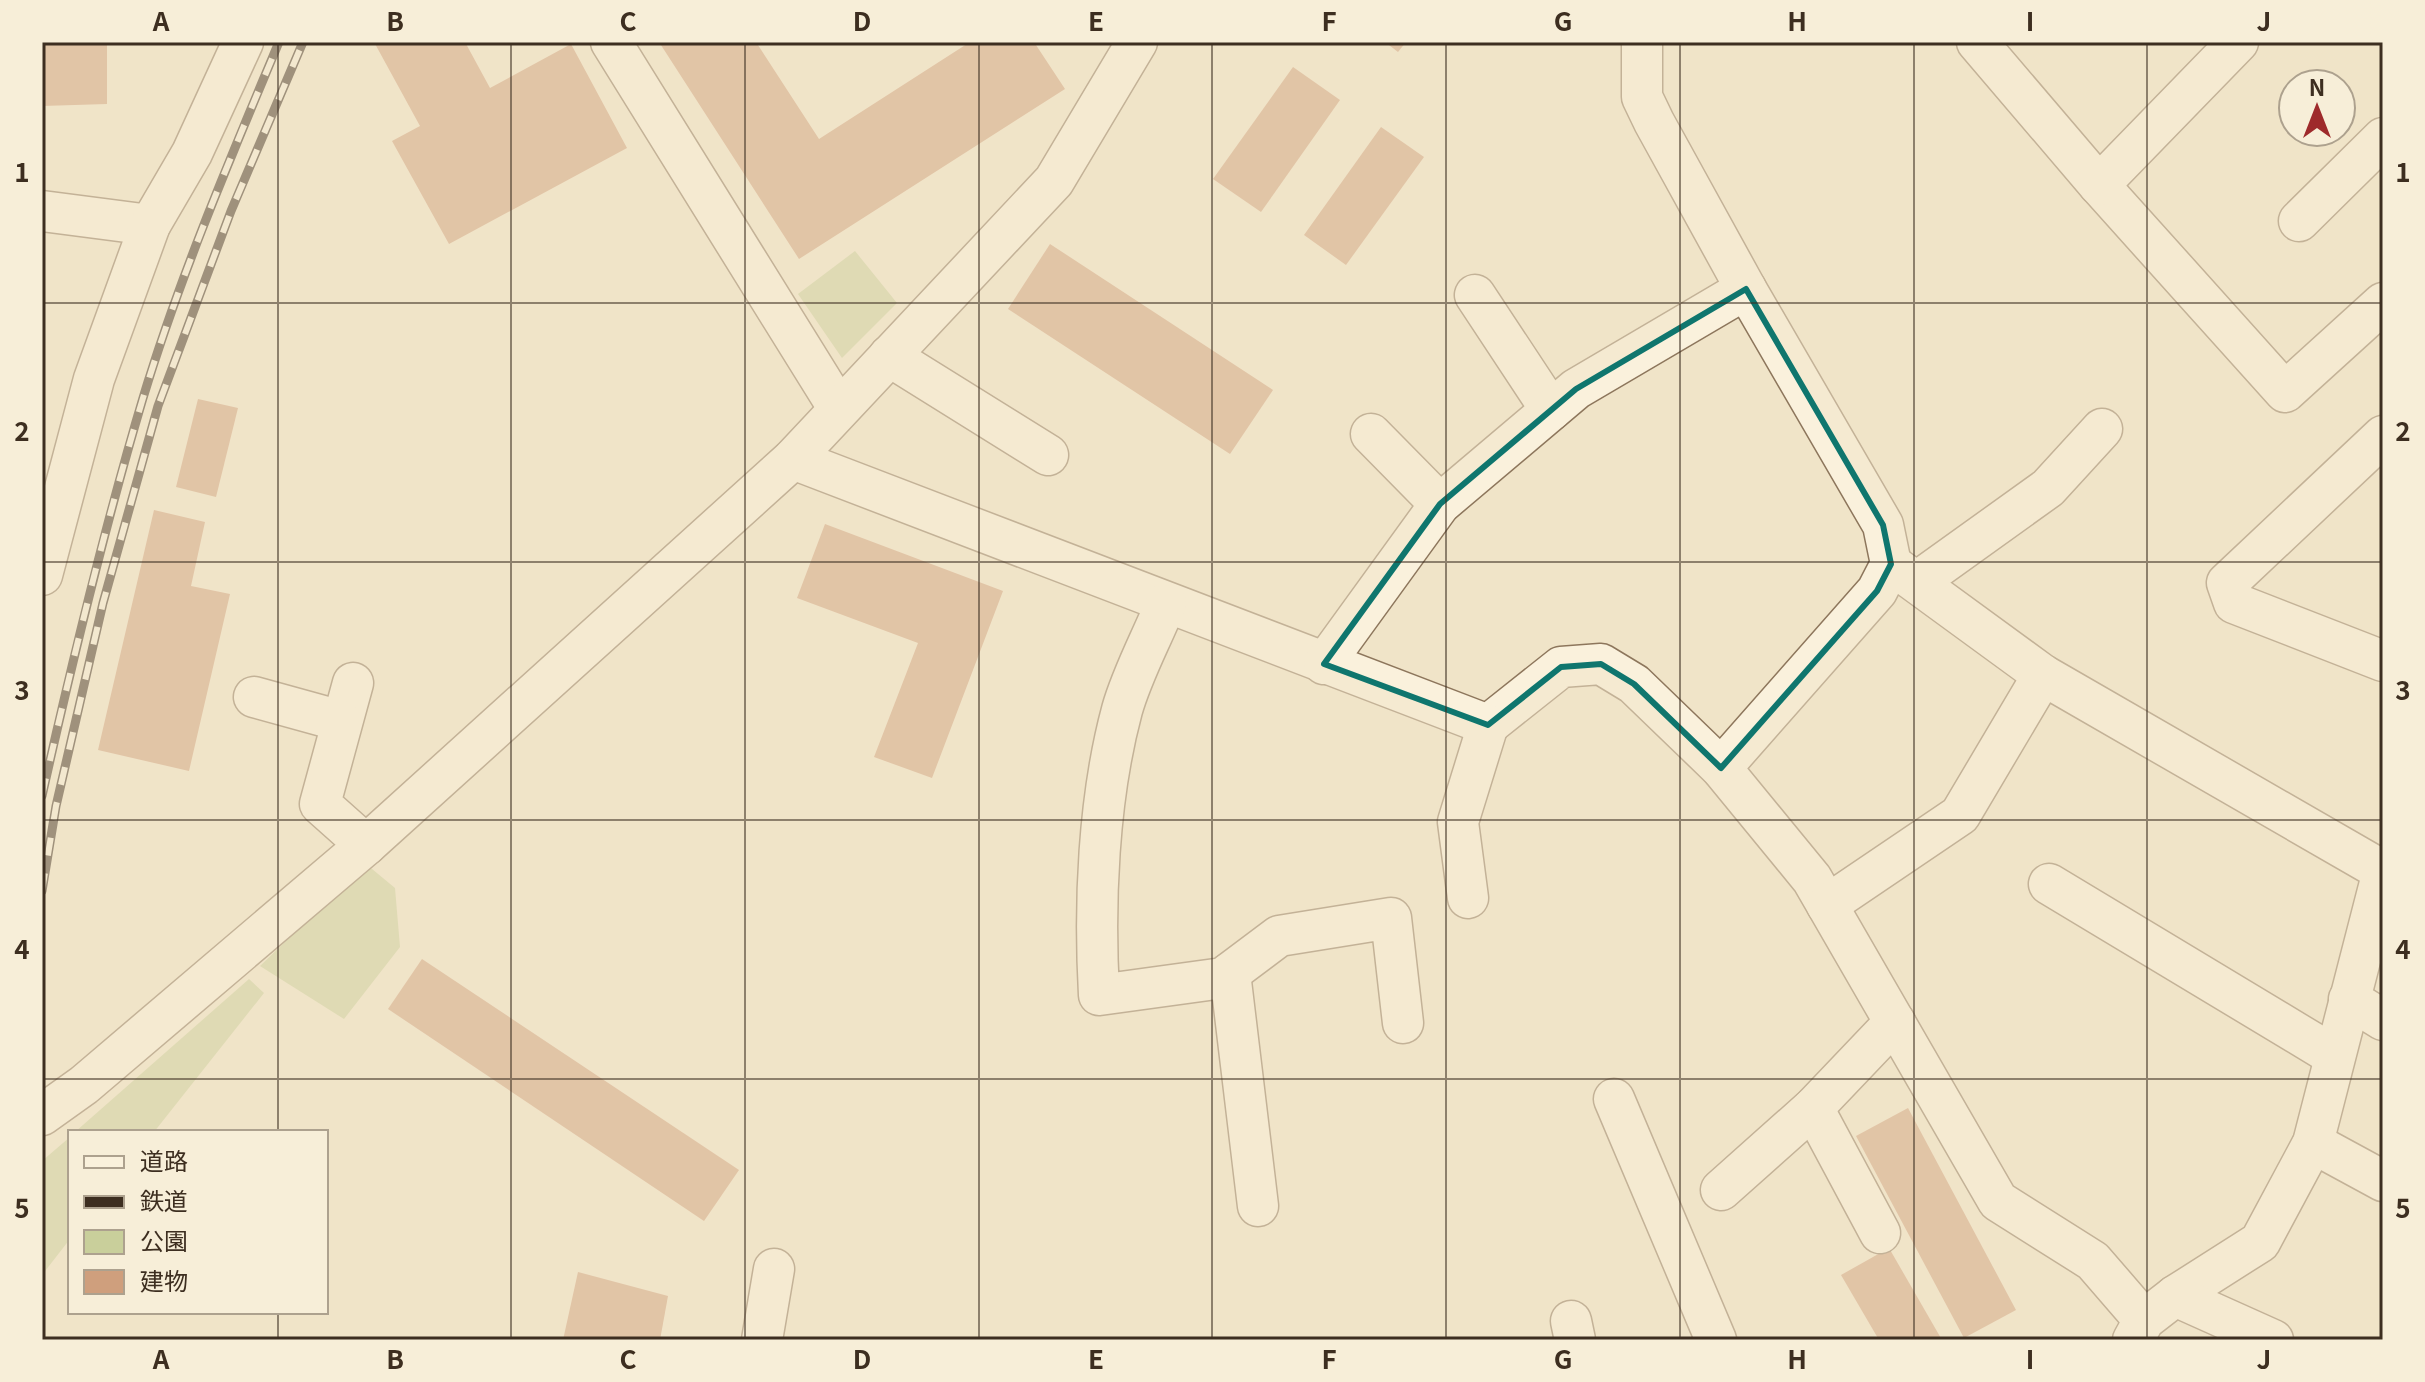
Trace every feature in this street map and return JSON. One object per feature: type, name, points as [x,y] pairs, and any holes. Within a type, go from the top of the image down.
[{"type":"street","points":[[42,575],[94,379],[150,225],[192,153],[243,42]]},
{"type":"street","points":[[611,42],[839,409]]},
{"type":"street","points":[[42,1115],[84,1085],[366,845],[793,459],[1054,181],[1137,42]]},
{"type":"street","points":[[1468,898],[1458,822],[1488,725],[1561,667],[1601,664],[1634,684],[1721,768],[1812,879],[1998,1201],[2093,1261],[2139,1330],[2175,1296],[2260,1242],[2313,1143],[2333,1055],[2383,871],[2043,675],[1971,626],[1904,573],[1883,525],[1746,289],[1642,97],[1642,42]]},
{"type":"street","points":[[1977,42],[2099,185],[2285,392],[2383,303]]},
{"type":"street","points":[[2099,185],[2233,44]]},
{"type":"street","points":[[2299,221],[2383,138]]},
{"type":"street","points":[[42,211],[150,225]]},
{"type":"street","points":[[1324,664],[1440,504],[1576,389],[1746,289]]},
{"type":"street","points":[[1475,295],[1551,410]]},
{"type":"street","points":[[889,356],[1048,455]]},
{"type":"street","points":[[1721,768],[1877,591],[2048,488],[2102,429]]},
{"type":"street","points":[[1371,434],[1440,504]]},
{"type":"street","points":[[2383,436],[2227,583],[2234,603],[2383,661]]},
{"type":"street","points":[[793,459],[1488,725]]},
{"type":"street","points":[[1166,603],[1123,707],[1111,762],[1095,921],[1099,995],[1223,978],[1279,936],[1391,918],[1403,1023]]},
{"type":"street","points":[[1827,905],[1960,815],[2043,675]]},
{"type":"street","points":[[353,683],[320,804],[366,845]]},
{"type":"street","points":[[254,697],[341,721]]},
{"type":"street","points":[[2049,884],[2333,1055]]},
{"type":"street","points":[[1230,973],[1258,1206]]},
{"type":"street","points":[[2349,999],[2383,1020]]},
{"type":"street","points":[[1721,1190],[1813,1108],[1895,1022]]},
{"type":"street","points":[[1614,1099],[1716,1340]]},
{"type":"street","points":[[1813,1108],[1880,1233]]},
{"type":"street","points":[[2313,1143],[2383,1181]]},
{"type":"street","points":[[762,1340],[774,1269]]},
{"type":"street","points":[[2175,1296],[2273,1340]]},
{"type":"highlighted area","points":[[1746,289],[1883,525],[1891,564],[1877,591],[1721,768],[1634,684],[1601,664],[1561,667],[1488,725],[1324,664],[1440,504],[1576,389]]},
{"type":"green space","points":[[855,251],[897,303],[842,358],[798,294]]},
{"type":"green space","points":[[366,864],[395,888],[400,947],[344,1019],[260,966]]},
{"type":"green space","points":[[249,979],[264,993],[156,1130],[77,1130]]},
{"type":"green space","points":[[68,1139],[68,1242],[42,1275],[42,1161]]},
{"type":"building","points":[[42,42],[107,42],[107,104],[42,106]]},
{"type":"building","points":[[374,42],[465,42],[490,88],[571,44],[627,148],[449,244],[392,141],[420,126]]},
{"type":"building","points":[[659,42],[756,42],[819,139],[970,42],[1034,42],[1065,89],[799,259]]},
{"type":"building","points":[[1385,42],[1406,42],[1398,52]]},
{"type":"building","points":[[1293,67],[1340,100],[1261,212],[1213,179]]},
{"type":"building","points":[[1381,127],[1424,157],[1346,265],[1304,235]]},
{"type":"building","points":[[1050,244],[1273,390],[1230,454],[1008,309]]},
{"type":"building","points":[[198,399],[238,408],[216,497],[176,487]]},
{"type":"building","points":[[154,510],[205,522],[191,586],[230,594],[189,771],[98,750]]},
{"type":"building","points":[[825,524],[1003,591],[932,778],[874,757],[918,643],[797,598]]},
{"type":"building","points":[[422,959],[739,1170],[704,1221],[388,1009]]},
{"type":"building","points":[[1908,1108],[2016,1310],[1964,1338],[1856,1136]]},
{"type":"building","points":[[1889,1248],[1942,1340],[1879,1340],[1841,1275]]},
{"type":"building","points":[[578,1272],[668,1296],[660,1340],[563,1340]]},
{"type":"railway","points":[[42,796],[89,596],[157,352],[224,174],[279,42]]},
{"type":"railway","points":[[42,891],[56,806],[103,603],[158,406],[231,211],[303,42]]}]
